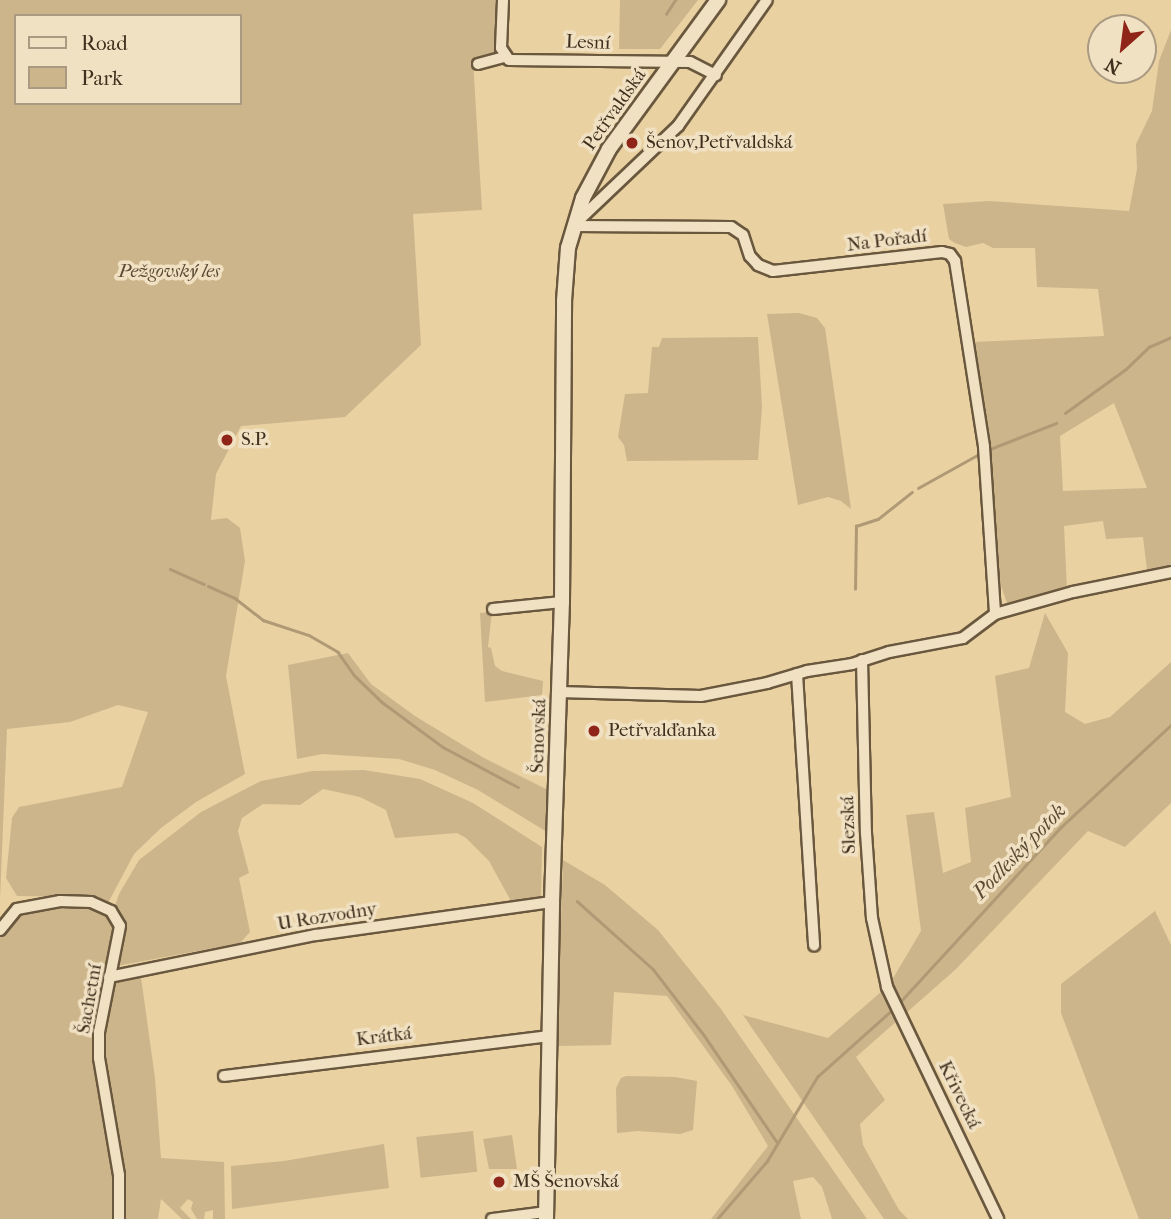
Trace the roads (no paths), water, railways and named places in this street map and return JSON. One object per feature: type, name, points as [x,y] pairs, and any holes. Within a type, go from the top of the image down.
[{"type":"main road","name":"Petřvaldská","points":[[567,254],[583,198],[610,149],[718,0]]},
{"type":"main road","name":"Šenovská","points":[[546,1215],[552,902],[562,602],[564,301],[567,254]]},
{"type":"street","points":[[503,0],[500,38],[505,57]]},
{"type":"street","points":[[573,226],[678,126],[767,0]]},
{"type":"street","name":"Lesní","points":[[478,64],[505,57],[509,60],[671,64],[690,62],[716,75]]},
{"type":"street","name":"Na Pořadí","points":[[573,226],[731,228],[743,236],[750,256],[758,265],[773,271],[942,252],[950,254],[955,261],[984,447],[995,614]]},
{"type":"street","points":[[559,692],[701,696],[767,683],[889,652],[963,638],[995,614],[1073,592],[1171,572]]},
{"type":"street","points":[[493,609],[562,602]]},
{"type":"street","name":"Slezská","points":[[862,660],[866,832],[872,918],[887,988]]},
{"type":"street","points":[[797,674],[814,945]]},
{"type":"street","name":"Šachetní","points":[[0,930],[17,909],[60,901],[91,902],[111,911],[120,926],[118,948],[109,977],[99,1032],[99,1058],[119,1175],[119,1219]]},
{"type":"street","name":"U Rozvodny","points":[[109,977],[316,935],[552,902]]},
{"type":"street","name":"Křivecká","points":[[887,988],[998,1219]]},
{"type":"street","name":"Krátká","points":[[224,1076],[549,1035]]},
{"type":"street","points":[[492,1219],[546,1215]]},
{"type":"waterway","points":[[666,14],[675,0]]},
{"type":"waterway","points":[[1065,413],[1126,369],[1149,347],[1171,337]]},
{"type":"waterway","points":[[990,449],[1056,423]]},
{"type":"waterway","points":[[918,488],[981,453]]},
{"type":"waterway","points":[[855,589],[856,526],[878,519],[912,492]]},
{"type":"waterway","points":[[170,569],[204,584]]},
{"type":"waterway","points":[[208,586],[235,598],[263,620],[309,635],[338,652],[354,675],[382,702],[443,747],[518,787]]},
{"type":"waterway","name":"Podleský potok","points":[[899,1003],[1060,828],[1171,725]]},
{"type":"waterway","points":[[577,901],[653,969],[704,1035],[777,1142]]},
{"type":"waterway","name":"Podleský potok","points":[[717,1219],[767,1161],[817,1077],[893,1009]]},
{"type":"place","name":"Šenov,Petřvaldská","points":[[632,143]]},
{"type":"place","name":"S.P.","points":[[227,440]]},
{"type":"place","name":"Petřvalďanka","points":[[594,731]]},
{"type":"place","name":"MŠ Šenovská","points":[[499,1182]]},
{"type":"park label","name":"Pežgovský les","points":[[169,272]]}]
